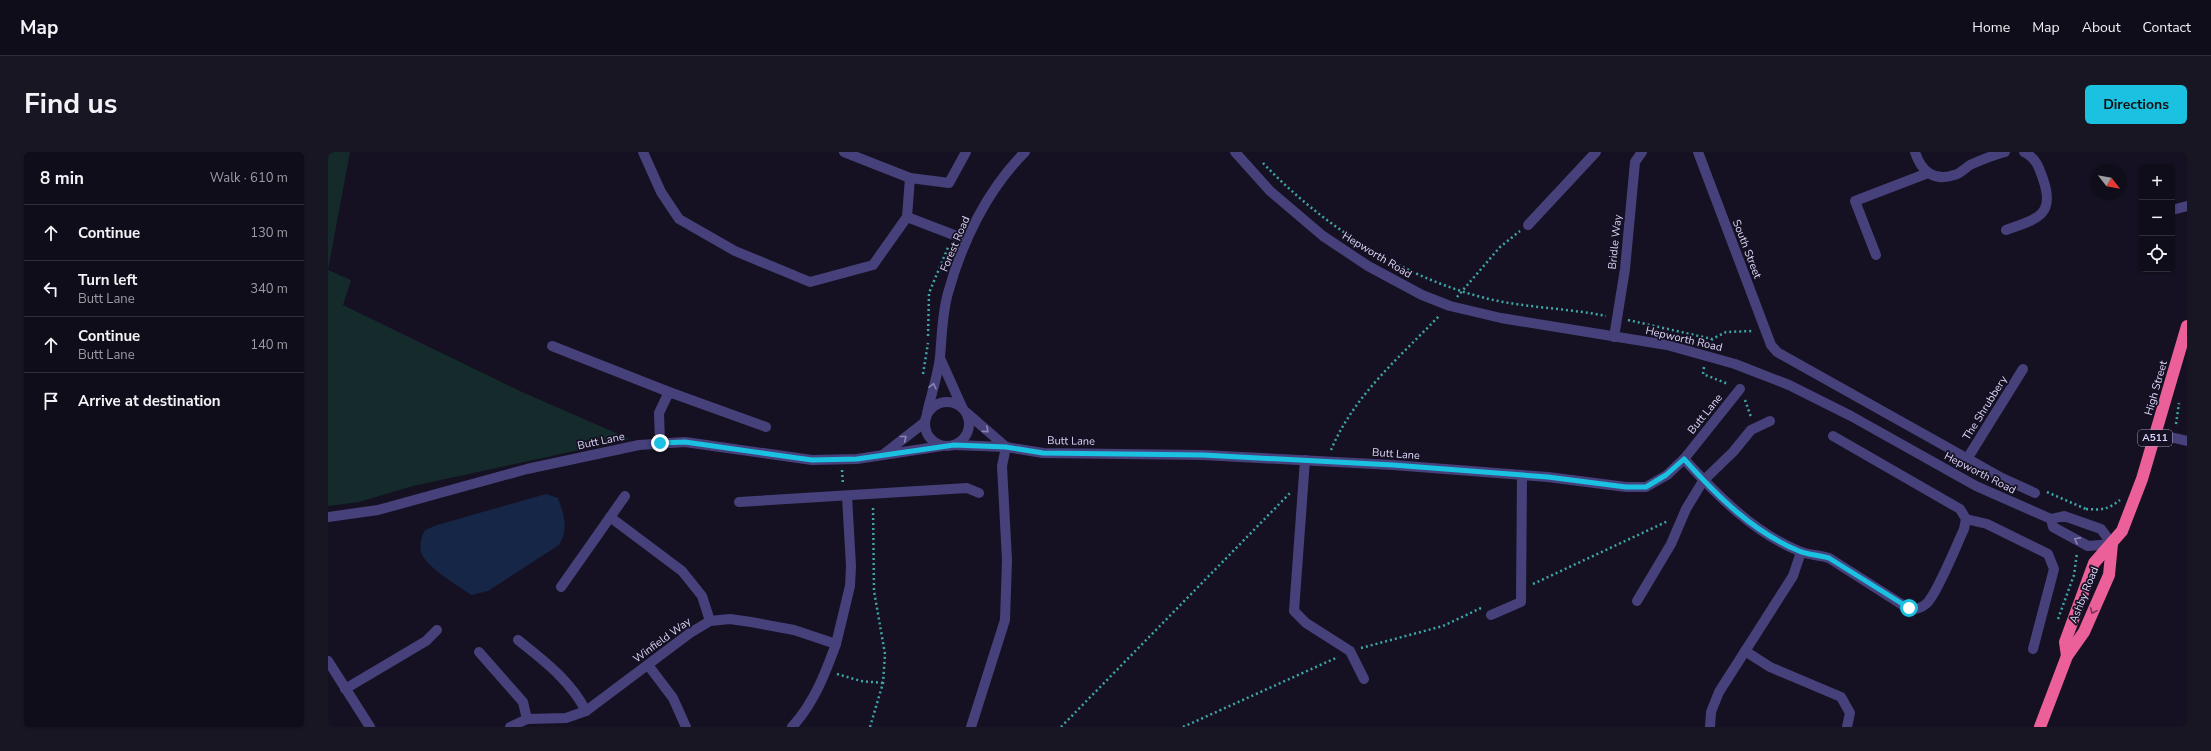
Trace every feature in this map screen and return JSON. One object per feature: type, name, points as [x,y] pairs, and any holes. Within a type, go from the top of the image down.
[{"type":"highway","name":"High Street","points":[[2112,544],[2122,531],[2142,478],[2157,434],[2187,326]]},
{"type":"highway","name":"Ashby Road","points":[[2040,727],[2067,656],[2084,632],[2109,575],[2112,544]]},
{"type":"highway","name":"Ashby Road","points":[[2067,656],[2065,642],[2085,585],[2094,563],[2112,544]]},
{"type":"street","points":[[643,152],[661,192],[679,218],[735,251],[810,282],[873,265],[907,217],[910,178]]},
{"type":"street","points":[[844,152],[910,178],[949,183],[966,152]]},
{"type":"street","name":"Forest Road","points":[[926,418],[940,358],[940,338],[948,294],[967,240],[992,192],[1025,152]]},
{"type":"street","name":"Hepworth Road","points":[[1235,152],[1270,191],[1323,236],[1387,277],[1422,295],[1450,306],[1501,318],[1667,345],[1760,373],[1851,416],[1976,486],[2051,519],[2064,516],[2101,529],[2112,544]]},
{"type":"street","points":[[1528,225],[1596,152]]},
{"type":"street","name":"Bridle Way","points":[[1614,337],[1625,269],[1635,162],[1642,152]]},
{"type":"street","name":"South Street","points":[[1698,152],[1771,345],[1777,352],[1967,459]]},
{"type":"street","points":[[1915,152],[1922,169],[1942,178],[1956,175],[1970,165],[2005,152]]},
{"type":"street","points":[[2006,230],[2036,219],[2045,210],[2048,202],[2038,165],[2032,156],[2024,152]]},
{"type":"street","points":[[1876,255],[1855,201],[1928,173]]},
{"type":"street","points":[[2175,209],[2187,206]]},
{"type":"street","points":[[907,217],[967,240]]},
{"type":"street","points":[[552,346],[669,392],[766,427]]},
{"type":"street","name":"Forest Road","points":[[940,358],[965,410]]},
{"type":"street","name":"The Shrubbery","points":[[1967,459],[2023,369]]},
{"type":"street","name":"Butt Lane","points":[[954,445],[1006,447],[1043,453],[1203,455],[1305,460],[1548,477],[1626,487],[1646,487],[1666,475],[1684,459],[1740,389]]},
{"type":"street","points":[[660,443],[659,413],[669,392]]},
{"type":"street","points":[[965,410],[969,422],[968,432],[962,440],[954,445],[942,446],[929,437],[926,418],[932,407],[947,401],[965,410],[1006,447],[1002,466],[1007,560],[1005,620],[971,727]]},
{"type":"street","name":"Butt Lane","points":[[884,454],[926,418]]},
{"type":"street","points":[[1637,601],[1672,544],[1686,509],[1704,481],[1733,452],[1751,430],[1770,422]]},
{"type":"street","points":[[2157,434],[2187,440]]},
{"type":"street","points":[[1684,459],[1704,481],[1756,528],[1801,552],[1829,558],[1909,608],[1918,610],[1927,604],[1934,591],[1964,529],[1966,519],[1960,509],[1833,436]]},
{"type":"street","name":"Butt Lane","points":[[328,517],[378,510],[527,469],[638,445],[685,442],[812,460],[857,459],[942,446]]},
{"type":"street","points":[[1967,459],[2002,478],[2035,493]]},
{"type":"street","points":[[1305,460],[1294,611],[1306,623],[1350,652],[1364,679]]},
{"type":"street","points":[[1491,615],[1521,602],[1522,476]]},
{"type":"street","points":[[739,502],[846,497],[967,488],[979,493]]},
{"type":"street","points":[[561,587],[625,496]]},
{"type":"street","points":[[792,727],[806,712],[826,672],[836,644],[850,586],[851,566],[846,497]]},
{"type":"street","points":[[610,517],[682,571],[702,596],[710,621]]},
{"type":"street","points":[[1966,519],[1987,524],[2048,554],[2054,569],[2033,649]]},
{"type":"street","points":[[2051,519],[2053,527],[2088,546],[2112,544]]},
{"type":"street","points":[[1710,727],[1711,712],[1719,692],[1793,576],[1801,552]]},
{"type":"street","name":"Winfield Way","points":[[510,727],[527,719],[552,723],[586,711],[690,633],[710,621],[730,619],[765,624],[794,630],[836,644]]},
{"type":"street","points":[[345,689],[426,641],[437,630]]},
{"type":"street","points":[[518,640],[556,670],[574,691],[586,711]]},
{"type":"street","points":[[1745,651],[1770,667],[1841,697],[1850,713],[1847,727]]},
{"type":"street","points":[[480,652],[523,702],[527,719]]},
{"type":"street","points":[[328,661],[370,727]]},
{"type":"street","points":[[648,665],[673,698],[686,727]]},
{"type":"path","points":[[1258,158],[1302,200],[1347,235],[1408,268],[1462,290],[1496,300],[1595,313]]},
{"type":"path","points":[[1330,452],[1340,427],[1363,394],[1450,306],[1500,247],[1528,225]]},
{"type":"path","points":[[922,381],[928,340],[928,293],[947,249]]},
{"type":"path","points":[[1639,323],[1712,339],[1726,332],[1755,331]]},
{"type":"path","points":[[1702,374],[1740,389],[1752,416],[1746,422]]},
{"type":"path","points":[[845,469],[842,469],[846,497]]},
{"type":"path","points":[[1060,727],[1303,480]]},
{"type":"path","points":[[2047,492],[2086,509],[2099,510],[2109,508],[2125,496]]},
{"type":"path","points":[[870,727],[883,683],[884,654],[874,591],[872,495]]},
{"type":"path","points":[[2083,516],[2086,509]]},
{"type":"path","points":[[1521,589],[1668,521],[1672,515]]},
{"type":"path","points":[[2057,620],[2074,575],[2075,556]]},
{"type":"path","points":[[1183,727],[1350,652],[1443,626],[1485,606]]},
{"type":"path","points":[[826,672],[861,681],[883,683]]},
{"type":"green space","points":[[328,152],[350,152],[328,270]]},
{"type":"green space","points":[[328,270],[351,280],[343,305],[522,392],[630,439],[413,486],[359,502],[328,506]]},
{"type":"water","points":[[546,494],[558,498],[564,516],[564,533],[559,545],[488,591],[471,595],[435,570],[424,558],[421,552],[420,546],[425,530],[437,525]]},
{"type":"route","points":[[660,443],[685,442],[812,460],[857,459],[954,445],[1006,447],[1043,453],[1203,455],[1393,465],[1548,477],[1626,487],[1646,487],[1666,475],[1684,459],[1704,481],[1756,528],[1801,552],[1829,558],[1909,608]]}]
